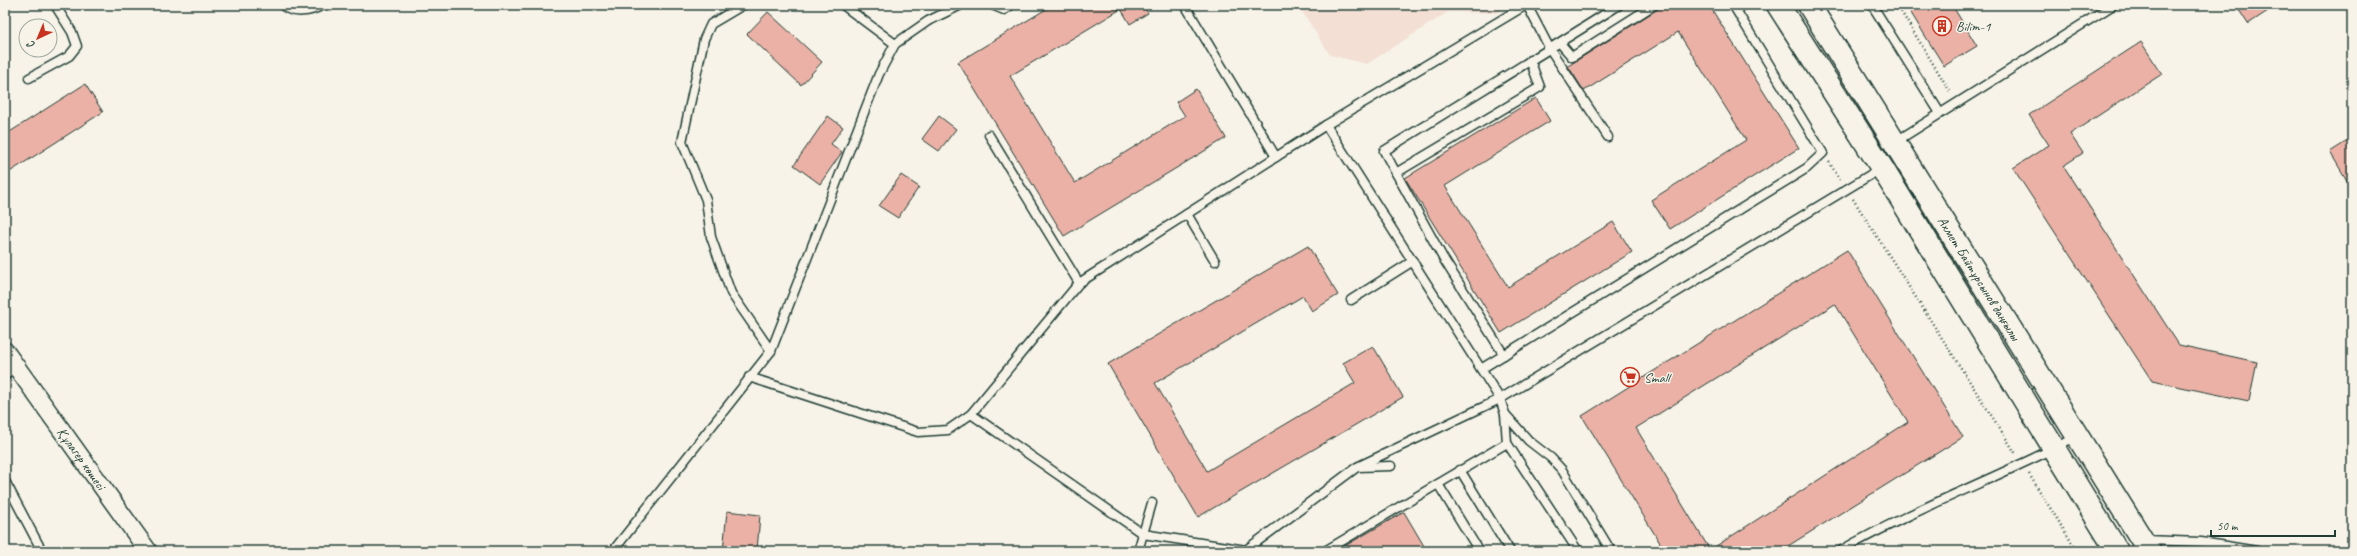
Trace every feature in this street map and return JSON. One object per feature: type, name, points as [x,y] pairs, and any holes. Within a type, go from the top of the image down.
[{"type":"street","name":"Ахмет Байтұрсынов даңғылы","points":[[1778,5],[1882,168],[2118,551]]},
{"type":"street","name":"Ахмет Байтұрсынов даңғылы","points":[[1809,5],[2145,545]]},
{"type":"street","name":"Құлагер көшесі","points":[[5,351],[11,370],[97,478],[108,498],[148,551]]},
{"type":"street","points":[[2118,551],[2145,545]]},
{"type":"lane","points":[[29,78],[68,56],[77,46],[72,32],[55,5]]},
{"type":"lane","points":[[282,5],[296,12],[314,10],[323,5]]},
{"type":"lane","points":[[743,5],[711,24],[704,39],[682,142],[706,200],[711,237],[731,293],[771,351]]},
{"type":"lane","points":[[843,5],[895,44]]},
{"type":"lane","points":[[613,551],[771,351],[879,74],[895,44],[928,21],[961,5]]},
{"type":"lane","points":[[992,5],[1004,10],[1011,5]]},
{"type":"lane","points":[[1185,5],[1276,157]]},
{"type":"lane","points":[[749,377],[918,432],[948,430],[971,414],[1079,284],[1326,125],[1527,5],[1550,48],[1608,137]]},
{"type":"lane","points":[[1504,355],[1443,258],[1384,151],[1619,5]]},
{"type":"lane","points":[[1560,42],[1572,57],[1654,5]]},
{"type":"lane","points":[[1481,369],[1807,168],[1823,153],[1733,5]]},
{"type":"lane","points":[[1872,5],[1940,113]]},
{"type":"lane","points":[[1894,142],[2113,5]]},
{"type":"lane","points":[[1396,173],[1540,87],[1530,60]]},
{"type":"lane","points":[[1326,125],[1500,399],[1505,414],[1507,443],[1578,551]]},
{"type":"lane","points":[[989,135],[1079,284]]},
{"type":"lane","points":[[971,414],[1143,534],[1246,550],[1357,467],[1500,399],[1882,168]]},
{"type":"lane","points":[[1187,214],[1215,261]]},
{"type":"lane","points":[[1351,300],[1413,261]]},
{"type":"lane","points":[[1505,414],[1530,441],[1551,458],[1562,470],[1611,551]]},
{"type":"lane","points":[[1840,551],[1977,482],[2023,465],[2078,437]]},
{"type":"lane","points":[[1325,551],[1507,443]]},
{"type":"lane","points":[[1357,467],[1390,466]]},
{"type":"lane","points":[[1460,470],[1510,551]]},
{"type":"lane","points":[[5,481],[42,551]]},
{"type":"lane","points":[[1438,484],[1479,551]]},
{"type":"lane","points":[[1138,551],[1152,503]]},
{"type":"lane","points":[[2145,545],[2201,542],[2257,551]]},
{"type":"path","points":[[1897,5],[1957,102]]},
{"type":"path","points":[[1823,153],[2077,551]]},
{"type":"shaded area","points":[[1298,5],[1510,5],[1497,13],[1448,12],[1367,64],[1330,55]]},
{"type":"building","points":[[1053,5],[1143,5],[1148,13],[1130,24],[1121,9],[1010,76],[1075,183],[1185,116],[1176,102],[1196,89],[1226,138],[1064,236],[958,62]]},
{"type":"building","points":[[1664,5],[1709,5],[1799,148],[1670,229],[1651,200],[1746,140],[1678,32],[1584,91],[1568,66]]},
{"type":"building","name":"Bilim-1","points":[[1906,5],[1952,5],[1977,46],[1944,66]]},
{"type":"building","points":[[2236,5],[2277,5],[2248,24]]},
{"type":"building","points":[[768,12],[822,62],[801,85],[747,34]]},
{"type":"building","points":[[2141,42],[2162,74],[2070,134],[2083,153],[2063,166],[2179,345],[2257,362],[2249,401],[2152,381],[2013,168],[2049,145],[2029,115]]},
{"type":"building","points":[[85,84],[103,112],[5,175],[5,135]]},
{"type":"building","points":[[1536,98],[1550,121],[1445,186],[1508,287],[1613,222],[1632,252],[1501,333],[1405,178]]},
{"type":"building","points":[[828,116],[843,127],[831,144],[842,152],[820,184],[794,165]]},
{"type":"building","points":[[939,116],[956,129],[939,151],[922,139]]},
{"type":"building","points":[[2352,138],[2352,189],[2330,152]]},
{"type":"building","points":[[901,175],[919,187],[898,218],[879,206]]},
{"type":"building","points":[[1308,246],[1338,295],[1312,311],[1303,296],[1155,383],[1207,471],[1355,383],[1343,363],[1373,346],[1403,397],[1198,517],[1108,364]]},
{"type":"building","points":[[1847,250],[1963,437],[1780,551],[1665,551],[1582,416]],"holes":[[[1835,304],[1908,422],[1710,550],[1636,428]]]},
{"type":"building","points":[[727,511],[760,515],[757,551],[723,551]]},
{"type":"building","points":[[1404,512],[1427,551],[1336,551]]},
{"type":"place","name":"Bilim-1","points":[[1942,26]]},
{"type":"place","name":"Small","points":[[1630,377]]}]
